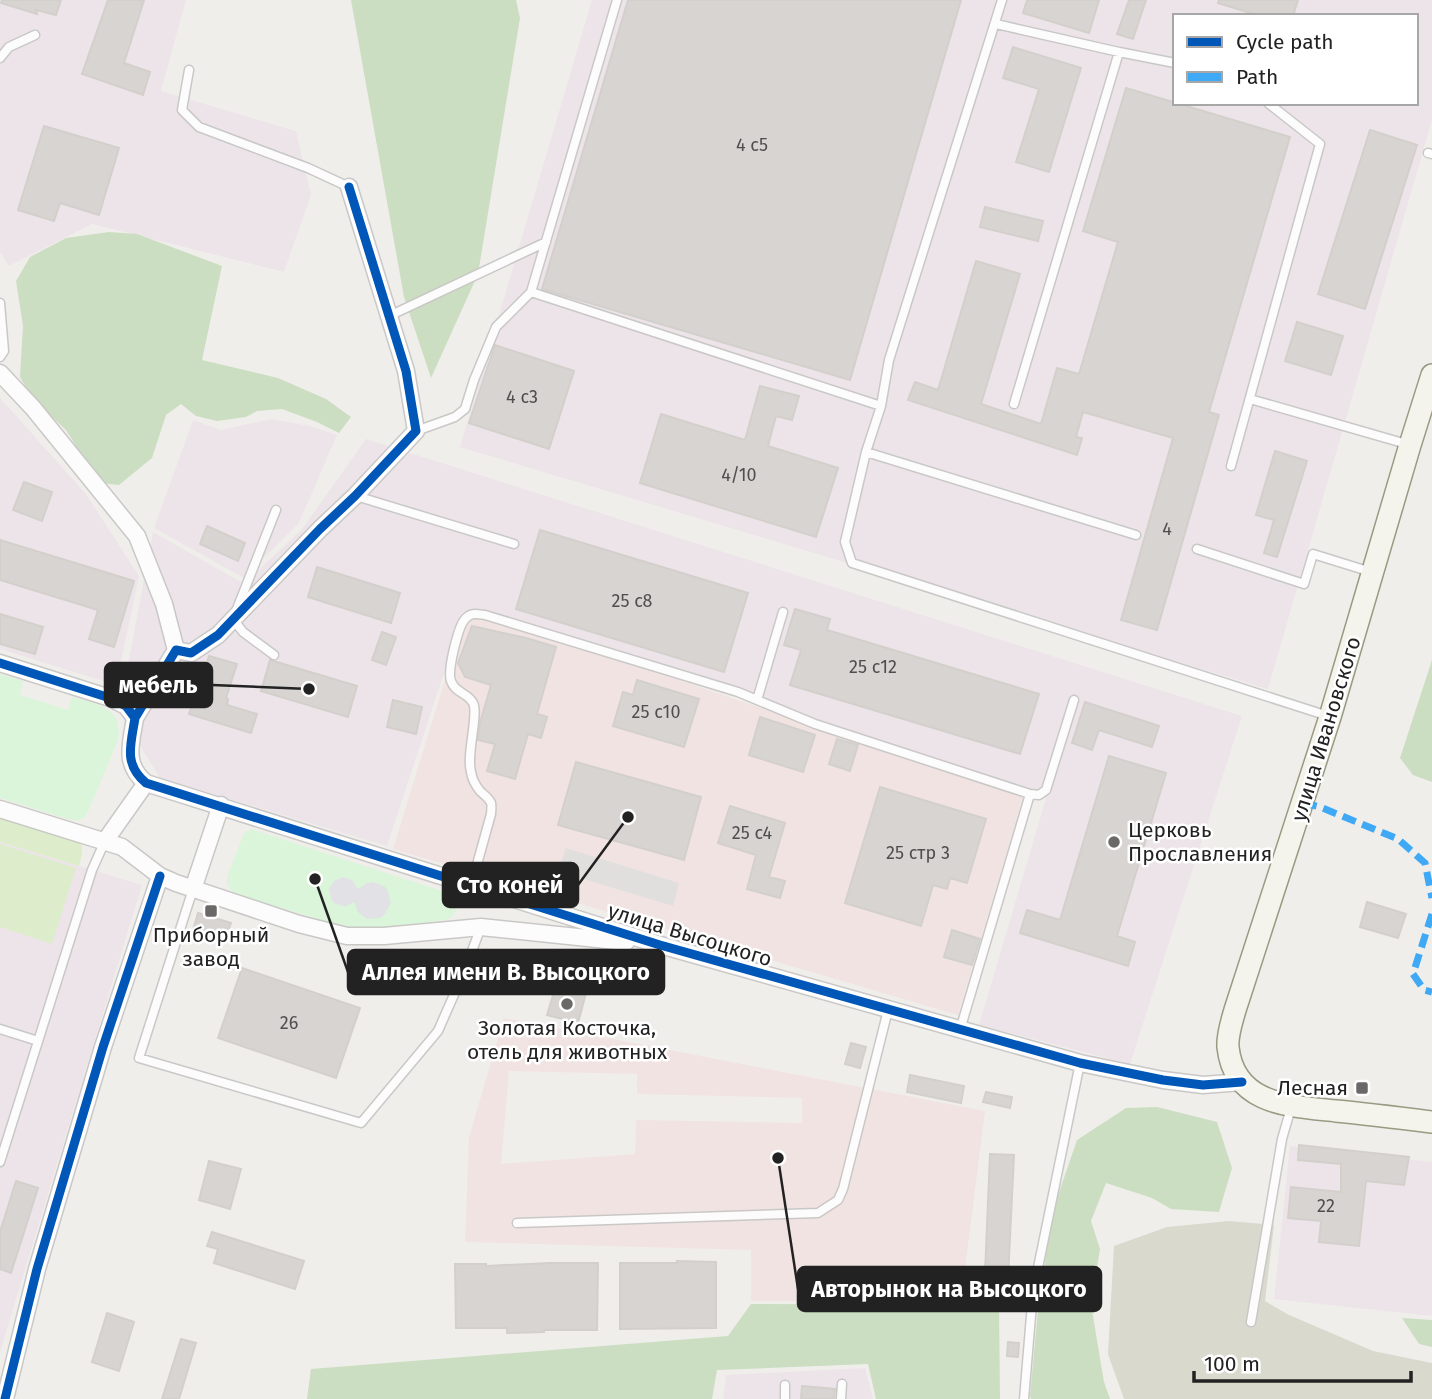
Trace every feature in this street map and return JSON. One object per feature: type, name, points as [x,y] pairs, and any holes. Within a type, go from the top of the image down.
[{"type":"main road","name":"улица Ивановского","points":[[1242,1082],[1232,1063],[1228,1045],[1235,1010],[1331,717],[1432,374]]},
{"type":"main road","points":[[1242,1082],[1250,1091],[1267,1100],[1291,1106],[1432,1122]]},
{"type":"street","points":[[176,650],[191,653],[218,635],[416,431],[406,371],[349,187]]},
{"type":"street","points":[[0,373],[33,408],[137,536],[164,604],[176,650],[135,718],[131,760],[135,774],[146,783],[105,841],[0,809]]},
{"type":"street","points":[[0,663],[110,698],[126,706],[135,718]]},
{"type":"street","name":"улица Высоцкого","points":[[146,783],[660,945],[1080,1063],[1203,1086],[1242,1082]]},
{"type":"street","points":[[194,889],[221,805]]},
{"type":"street","name":"улица Высоцкого","points":[[105,841],[122,847],[160,876],[299,924],[347,936],[384,936],[481,927],[660,945]]},
{"type":"street","points":[[5,1399],[45,1243],[103,1047],[160,876]]},
{"type":"lane","points":[[416,431],[454,417],[465,409],[496,327],[531,292],[617,0]]},
{"type":"lane","points":[[1002,0],[889,360],[881,406],[866,453],[845,542],[852,563],[1331,717]]},
{"type":"lane","points":[[996,24],[1173,63]]},
{"type":"lane","points":[[0,58],[9,47],[35,35]]},
{"type":"lane","points":[[1014,404],[1119,52]]},
{"type":"lane","points":[[189,70],[182,110],[199,127],[308,168],[349,187]]},
{"type":"lane","points":[[1231,466],[1320,144],[1271,105]]},
{"type":"lane","points":[[389,316],[546,242]]},
{"type":"lane","points":[[531,292],[881,406]]},
{"type":"lane","points":[[0,303],[4,351],[0,357]]},
{"type":"lane","points":[[1250,399],[1409,445]]},
{"type":"lane","points":[[866,453],[1136,535]]},
{"type":"lane","points":[[355,496],[514,544]]},
{"type":"lane","points":[[274,655],[243,632],[233,618],[276,510]]},
{"type":"lane","points":[[1197,549],[1304,584],[1313,554],[1374,573]]},
{"type":"lane","points":[[757,700],[783,612]]},
{"type":"lane","points":[[471,886],[491,814],[491,804],[479,790],[470,769],[474,703],[452,684],[449,666],[466,617],[474,613],[737,692],[816,724],[1030,794],[1039,795],[1046,790],[1074,700]]},
{"type":"lane","points":[[960,1030],[1030,794]]},
{"type":"lane","points":[[0,1162],[92,870],[105,841]]},
{"type":"lane","points":[[194,889],[139,1058],[361,1124],[438,1031],[481,927]]},
{"type":"lane","points":[[517,1223],[818,1213],[838,1200],[843,1189],[888,1010]]},
{"type":"lane","points":[[0,1029],[38,1041]]},
{"type":"lane","points":[[1024,1399],[1033,1292],[1080,1063]]},
{"type":"lane","points":[[1251,1322],[1282,1139],[1291,1106]]},
{"type":"lane","points":[[841,1399],[842,1384]]},
{"type":"lane","points":[[785,1385],[785,1399]]},
{"type":"shaded area","points":[[0,0],[186,0],[161,91],[296,131],[311,195],[284,272],[92,224],[9,266],[0,252]]},
{"type":"shaded area","points":[[592,0],[1432,0],[1432,120],[1268,689],[460,447]]},
{"type":"shaded area","points":[[0,398],[86,494],[139,576],[116,685],[0,649]]},
{"type":"shaded area","points":[[271,419],[310,426],[337,435],[299,523],[244,578],[154,528],[193,420],[221,430]]},
{"type":"shaded area","points":[[366,439],[1242,716],[1130,1064],[979,1025],[1047,795],[464,612],[387,846],[160,778],[142,749],[124,686],[153,532],[244,584],[302,529]]},
{"type":"shaded area","points":[[467,608],[1023,797],[958,1015],[393,849]]},
{"type":"shaded area","name":"Приборный завод","points":[[0,842],[142,885],[0,1352]]},
{"type":"shaded area","points":[[566,848],[679,883],[673,906],[558,871]]},
{"type":"shaded area","points":[[343,877],[352,880],[358,889],[373,882],[384,886],[391,903],[385,914],[380,918],[367,919],[358,912],[354,902],[347,906],[334,903],[329,889],[334,881]]},
{"type":"shaded area","points":[[504,1018],[985,1111],[961,1301],[751,1301],[751,1250],[465,1242],[469,1137]],"holes":[[[509,1071],[637,1074],[637,1094],[802,1098],[802,1123],[636,1120],[635,1154],[501,1164]]]},
{"type":"shaded area","points":[[1290,1146],[1432,1162],[1432,1316],[1274,1299]]},
{"type":"shaded area","points":[[1229,1221],[1274,1225],[1265,1301],[1287,1314],[1373,1351],[1432,1363],[1432,1399],[1124,1399],[1108,1354],[1114,1246],[1167,1227]]},
{"type":"shaded area","points":[[865,1368],[873,1399],[723,1399],[726,1375]]},
{"type":"green space","points":[[351,0],[516,0],[520,18],[478,274],[431,378],[404,297]]},
{"type":"green space","points":[[109,232],[137,234],[222,266],[202,360],[278,378],[326,399],[351,417],[339,433],[282,409],[257,411],[246,417],[217,421],[196,416],[181,404],[166,415],[152,458],[119,485],[99,483],[66,430],[32,398],[20,377],[23,326],[16,281],[30,257],[66,238]]},
{"type":"green space","points":[[1432,660],[1432,782],[1413,775],[1400,758]]},
{"type":"green space","points":[[0,674],[23,681],[20,695],[68,710],[72,697],[107,709],[117,720],[118,740],[88,812],[81,819],[71,820],[0,798]]},
{"type":"green space","points":[[0,815],[74,839],[82,845],[79,866],[0,842]]},
{"type":"green space","points":[[251,829],[448,893],[455,900],[455,912],[445,920],[383,928],[353,928],[238,895],[229,888],[227,877],[244,833]]},
{"type":"green space","points":[[0,844],[76,868],[52,944],[0,927]]},
{"type":"green space","points":[[1157,1107],[1217,1122],[1232,1168],[1219,1212],[1171,1209],[1152,1198],[1106,1183],[1091,1221],[1100,1249],[1091,1304],[1104,1382],[1110,1399],[1031,1399],[1038,1310],[1052,1213],[1077,1140],[1126,1108]]},
{"type":"green space","points":[[751,1304],[999,1305],[1000,1399],[876,1399],[868,1364],[717,1370],[712,1399],[307,1399],[311,1369],[728,1336]]},
{"type":"green space","points":[[1402,1318],[1432,1320],[1432,1347],[1419,1344]]},
{"type":"building","points":[[2,0],[61,0],[56,15],[36,10],[37,14],[1,3]]},
{"type":"building","points":[[108,0],[144,0],[124,63],[150,72],[143,95],[82,74]]},
{"type":"building","points":[[628,0],[961,0],[850,380],[542,289]]},
{"type":"building","points":[[1027,0],[1099,0],[1089,33],[1023,13]]},
{"type":"building","points":[[1129,0],[1146,0],[1133,39],[1117,34]]},
{"type":"building","points":[[1219,0],[1298,0],[1294,14],[1254,14],[1218,3]]},
{"type":"building","points":[[1013,47],[1081,68],[1049,172],[1016,162],[1039,89],[1003,78]]},
{"type":"building","points":[[1126,88],[1173,102],[1173,105],[1183,105],[1290,137],[1209,412],[1219,415],[1157,630],[1121,620],[1173,438],[1083,412],[1076,437],[1082,438],[1077,455],[908,400],[915,382],[938,390],[976,261],[1020,274],[981,404],[1041,424],[1057,368],[1079,374],[1118,242],[1083,231]]},
{"type":"building","points":[[44,126],[119,148],[99,215],[60,203],[54,221],[18,210]]},
{"type":"building","points":[[1370,130],[1417,145],[1365,309],[1318,294]]},
{"type":"building","points":[[985,207],[1043,221],[1038,241],[980,227]]},
{"type":"building","points":[[1297,322],[1343,336],[1331,375],[1285,361]]},
{"type":"building","points":[[495,345],[574,371],[549,449],[469,423]]},
{"type":"building","points":[[760,386],[799,396],[792,420],[776,416],[768,446],[838,468],[816,537],[640,483],[661,414],[745,440]]},
{"type":"building","points":[[1275,451],[1307,461],[1277,557],[1264,553],[1274,520],[1256,515]]},
{"type":"building","points":[[24,482],[52,492],[42,521],[13,510]]},
{"type":"building","points":[[207,526],[245,543],[238,561],[200,544]]},
{"type":"building","points":[[540,530],[748,593],[724,672],[516,609]]},
{"type":"building","points":[[0,540],[134,581],[114,647],[89,639],[98,610],[0,580]]},
{"type":"building","points":[[317,567],[400,593],[391,623],[308,597]]},
{"type":"building","points":[[795,609],[830,619],[827,630],[1039,694],[1020,754],[790,685],[801,650],[784,645]]},
{"type":"building","points":[[0,614],[43,627],[35,654],[0,644]]},
{"type":"building","points":[[472,626],[556,647],[537,714],[547,717],[541,738],[528,734],[515,779],[487,771],[495,744],[478,740],[491,685],[465,677],[458,663]]},
{"type":"building","points":[[382,632],[396,637],[386,665],[372,660]]},
{"type":"building","points":[[209,656],[237,664],[226,698],[227,705],[257,714],[251,733],[189,714]]},
{"type":"building","points":[[270,660],[357,686],[348,717],[261,691]]},
{"type":"building","points":[[637,680],[699,699],[684,747],[613,726],[623,692],[633,695]]},
{"type":"building","points":[[393,700],[422,707],[416,734],[387,727]]},
{"type":"building","points":[[1085,702],[1159,726],[1152,747],[1099,730],[1092,750],[1072,743]]},
{"type":"building","points":[[760,717],[815,735],[803,772],[749,755]]},
{"type":"building","points":[[837,739],[858,745],[850,771],[829,764]]},
{"type":"building","name":"Церковь Прославления","points":[[1109,756],[1166,773],[1117,936],[1135,942],[1128,966],[1020,933],[1027,910],[1060,920]]},
{"type":"building","points":[[576,762],[701,797],[684,860],[558,825]]},
{"type":"building","points":[[880,787],[986,819],[967,883],[950,878],[947,889],[933,885],[921,926],[845,903]]},
{"type":"building","points":[[730,806],[785,823],[769,877],[785,881],[780,898],[747,889],[756,855],[718,843]]},
{"type":"building","points":[[1367,902],[1406,914],[1398,938],[1360,927]]},
{"type":"building","points":[[198,913],[231,923],[225,940],[193,930]]},
{"type":"building","points":[[952,930],[980,939],[972,965],[944,957]]},
{"type":"building","points":[[242,968],[360,1008],[336,1078],[218,1038]]},
{"type":"building","name":"Золотая Косточка, отель для животных","points":[[556,985],[586,993],[578,1023],[547,1015]]},
{"type":"building","points":[[851,1043],[866,1047],[860,1068],[845,1064]]},
{"type":"building","points":[[910,1075],[964,1086],[961,1103],[907,1092]]},
{"type":"building","points":[[986,1092],[1012,1097],[1010,1108],[983,1102]]},
{"type":"building","points":[[1299,1145],[1409,1157],[1404,1185],[1366,1181],[1359,1246],[1319,1242],[1321,1221],[1288,1218],[1291,1187],[1341,1192],[1341,1164],[1298,1160]]},
{"type":"building","points":[[990,1154],[1014,1155],[1007,1299],[984,1298]]},
{"type":"building","points":[[209,1161],[241,1169],[230,1209],[199,1200]]},
{"type":"building","points":[[16,1181],[38,1188],[11,1273],[0,1269],[0,1232]]},
{"type":"building","points":[[212,1232],[304,1261],[295,1289],[214,1263],[218,1249],[207,1246]]},
{"type":"building","points":[[716,1262],[716,1328],[620,1329],[620,1263]]},
{"type":"building","points":[[598,1263],[597,1330],[507,1333],[507,1328],[456,1328],[455,1264],[486,1266]]},
{"type":"building","points":[[107,1313],[134,1322],[119,1371],[92,1362]]},
{"type":"building","points":[[181,1339],[196,1343],[179,1399],[162,1399]]},
{"type":"building","points":[[1008,1342],[1019,1343],[1018,1357],[1007,1356]]},
{"type":"building","points":[[802,1386],[835,1389],[834,1399],[801,1399]]},
{"type":"marked path","points":[[1303,803],[1320,807],[1398,839],[1425,863],[1432,898]]},
{"type":"marked path","points":[[1432,914],[1413,974],[1424,990],[1432,992]]},
{"type":"cycle path","points":[[135,718],[176,650],[191,653],[218,635],[416,431],[406,371],[349,187]]},
{"type":"cycle path","points":[[0,663],[110,698],[126,706],[135,718],[131,761],[146,783],[660,945],[1080,1063],[1163,1080],[1203,1085],[1242,1082]]},
{"type":"cycle path","points":[[5,1399],[37,1269],[103,1047],[160,876]]},
{"type":"place","name":"мебель","points":[[309,689]]},
{"type":"place","name":"Сто коней","points":[[628,817]]},
{"type":"place","name":"Церковь Прославления","points":[[1114,842]]},
{"type":"place","name":"Аллея имени В. Высоцкого","points":[[315,879]]},
{"type":"place","name":"Приборный завод","points":[[211,911]]},
{"type":"place","name":"Золотая Косточка, отель для животных","points":[[567,1004]]},
{"type":"place","name":"Лесная","points":[[1362,1088]]},
{"type":"place","name":"Авторынок на Высоцкого","points":[[778,1158]]}]
